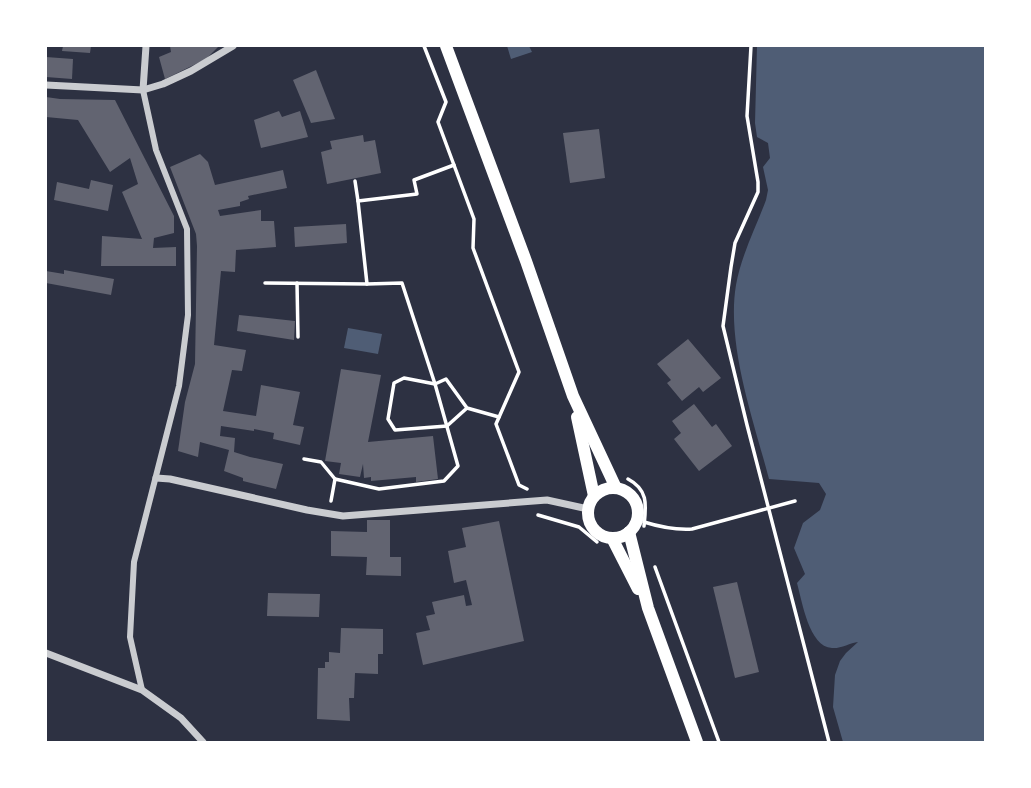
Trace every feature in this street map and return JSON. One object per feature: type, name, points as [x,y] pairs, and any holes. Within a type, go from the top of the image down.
[{"type":"main road","points":[[446,46],[573,396],[616,488]]},
{"type":"main road","points":[[573,396],[594,496]]},
{"type":"main road","points":[[616,488],[624,490],[635,502],[637,518],[629,532],[612,538],[596,532],[591,526],[588,509],[594,496],[600,491],[616,488]]},
{"type":"main road","points":[[629,532],[648,608],[697,743]]},
{"type":"main road","points":[[612,538],[648,608]]},
{"type":"street","points":[[142,690],[130,638],[134,562],[179,386],[188,316],[187,229],[156,150],[144,90],[146,46]]},
{"type":"street","points":[[46,85],[144,90],[191,71],[233,46]]},
{"type":"street","points":[[156,478],[343,516],[547,500],[588,509]]},
{"type":"street","points":[[46,653],[142,690],[181,718],[203,743]]},
{"type":"path","points":[[424,46],[446,102],[438,122],[474,219],[473,248],[519,372],[496,424],[519,485],[527,489],[537,514],[579,527],[597,542]]},
{"type":"path","points":[[751,46],[747,116],[758,192],[735,243],[723,326],[829,743]]},
{"type":"path","points":[[358,201],[417,194],[414,180],[454,164]]},
{"type":"path","points":[[355,181],[367,284]]},
{"type":"path","points":[[265,283],[402,284],[435,384],[458,466],[444,481],[379,489],[334,479],[321,462],[304,459]]},
{"type":"path","points":[[297,283],[298,337]]},
{"type":"path","points":[[467,408],[447,426],[395,430],[388,419],[394,383],[404,379],[435,384],[446,379],[467,408],[499,417]]},
{"type":"path","points":[[329,514],[334,479]]},
{"type":"path","points":[[644,522],[659,527],[692,529],[795,501]]},
{"type":"water","points":[[507,46],[529,46],[532,52],[511,59]]},
{"type":"water","points":[[757,46],[985,46],[985,742],[843,742],[833,707],[835,675],[840,661],[858,642],[832,648],[824,646],[812,632],[797,583],[805,574],[794,548],[803,523],[820,510],[826,494],[819,483],[769,479],[738,357],[734,308],[736,285],[745,252],[766,200],[768,190],[763,167],[770,158],[768,143],[757,137],[755,123]]},
{"type":"water","points":[[348,328],[382,334],[378,354],[344,348]]},
{"type":"building","points":[[63,46],[91,46],[90,53],[62,51]]},
{"type":"building","points":[[170,46],[219,46],[206,59],[165,79],[159,57],[171,52]]},
{"type":"building","points":[[46,57],[73,59],[72,79],[46,77]]},
{"type":"building","points":[[316,70],[335,119],[311,123],[293,80]]},
{"type":"building","points":[[46,97],[115,100],[174,216],[174,233],[154,238],[153,248],[176,247],[176,266],[101,266],[102,236],[142,239],[122,192],[138,184],[130,158],[110,172],[78,120],[46,117]]},
{"type":"building","points":[[279,111],[282,117],[300,111],[308,137],[261,148],[254,120]]},
{"type":"building","points":[[599,129],[605,178],[570,183],[563,133]]},
{"type":"building","points":[[363,135],[364,142],[375,140],[381,173],[327,184],[321,152],[332,149],[330,141]]},
{"type":"building","points":[[200,154],[208,162],[215,185],[283,170],[287,188],[248,196],[249,199],[240,202],[240,206],[218,210],[220,216],[261,210],[261,221],[274,221],[276,247],[236,250],[235,272],[221,271],[214,345],[246,350],[242,371],[232,370],[223,411],[256,416],[261,385],[300,392],[293,425],[304,427],[300,445],[273,439],[274,433],[221,426],[220,436],[235,438],[234,452],[283,464],[276,489],[243,481],[243,478],[224,471],[229,450],[200,442],[198,457],[178,451],[185,402],[195,364],[197,246],[196,234],[170,167]]},
{"type":"building","points":[[91,180],[113,185],[108,211],[54,200],[57,182],[89,189]]},
{"type":"building","points":[[346,224],[347,243],[295,247],[294,227]]},
{"type":"building","points":[[64,270],[114,279],[111,295],[46,283],[46,271],[64,274]]},
{"type":"building","points":[[239,315],[295,321],[294,340],[237,331]]},
{"type":"building","points":[[688,339],[721,378],[703,392],[699,387],[682,401],[667,383],[671,380],[657,364]]},
{"type":"building","points":[[341,369],[381,375],[368,442],[433,436],[438,479],[416,482],[416,477],[371,481],[371,477],[364,478],[363,464],[360,477],[339,474],[341,463],[325,461]]},
{"type":"building","points":[[694,404],[712,427],[716,424],[732,446],[699,471],[674,439],[681,433],[672,421]]},
{"type":"building","points":[[367,520],[390,520],[390,557],[401,557],[401,576],[366,575],[367,557],[331,556],[331,531],[367,532]]},
{"type":"building","points":[[499,521],[524,641],[423,665],[416,633],[430,630],[426,616],[435,614],[432,602],[464,595],[466,606],[472,605],[466,580],[454,583],[448,551],[466,547],[462,528]]},
{"type":"building","points":[[737,582],[759,672],[735,678],[713,587]]},
{"type":"building","points":[[268,593],[320,594],[319,617],[267,616]]},
{"type":"building","points":[[341,628],[383,629],[383,654],[378,654],[378,674],[355,673],[354,698],[349,698],[350,721],[317,719],[318,668],[325,668],[325,662],[329,662],[329,652],[340,653]]}]
